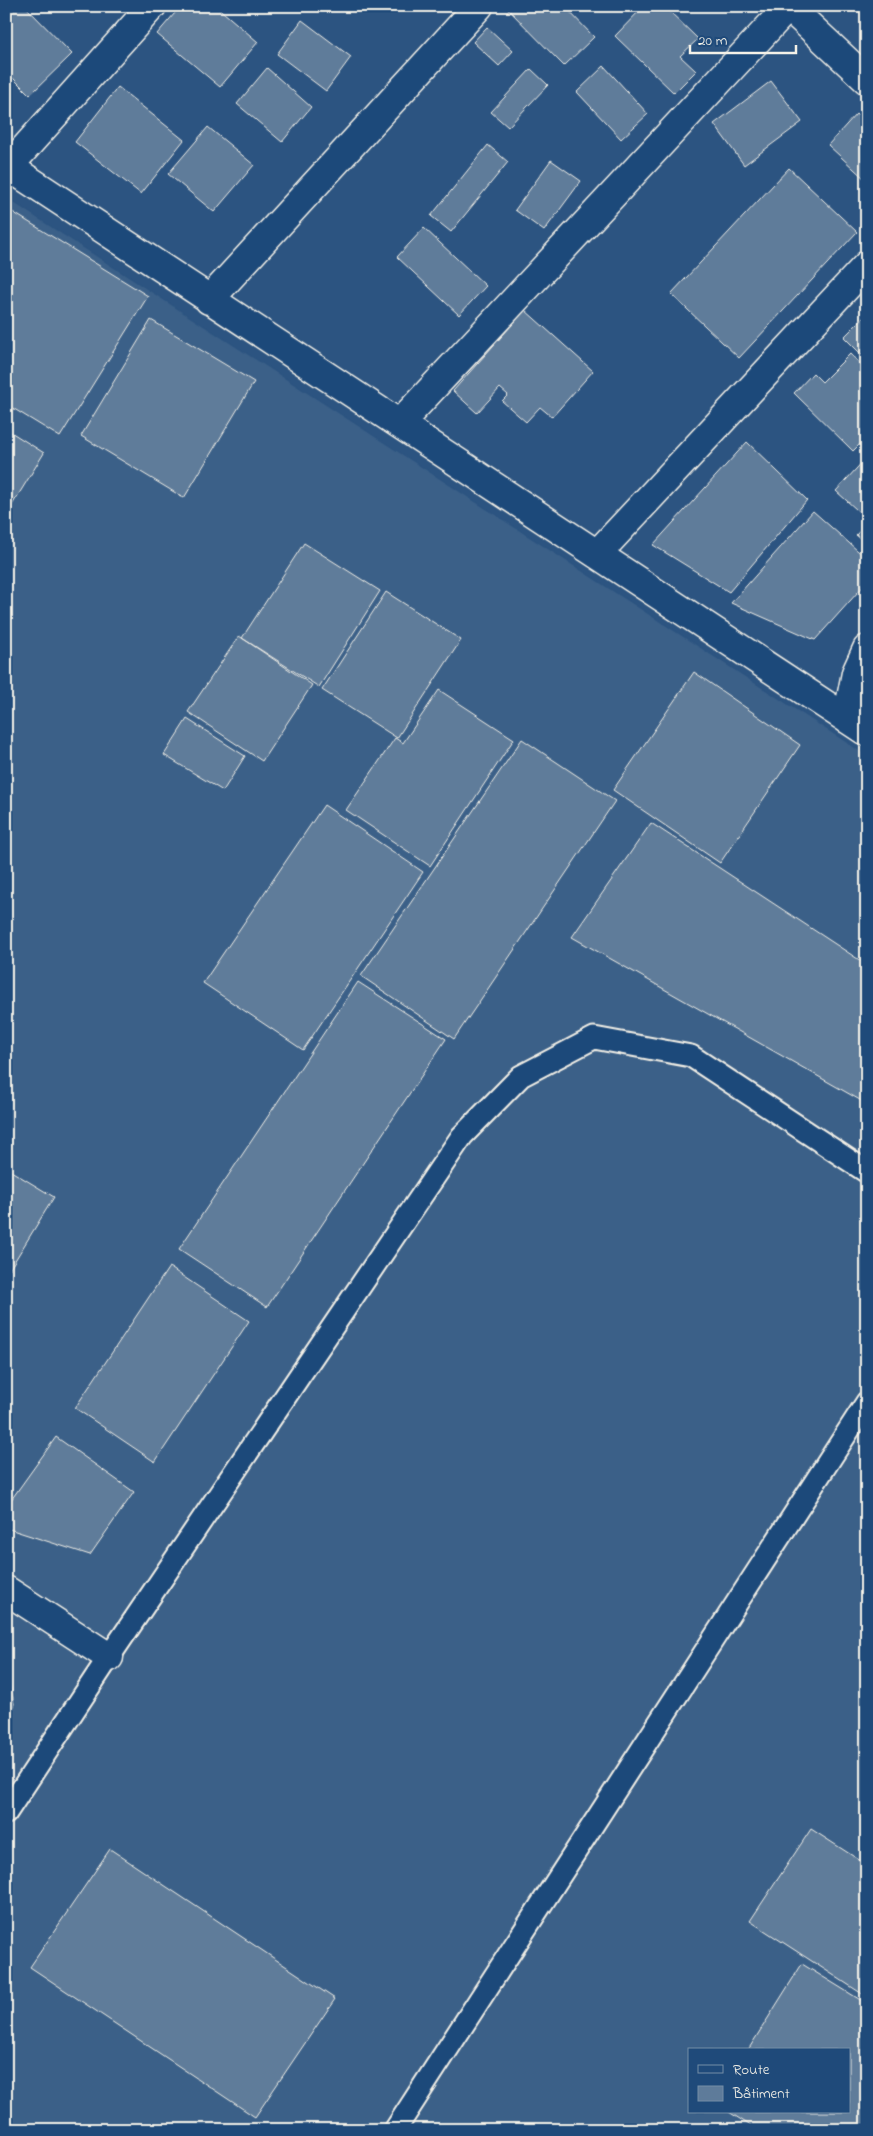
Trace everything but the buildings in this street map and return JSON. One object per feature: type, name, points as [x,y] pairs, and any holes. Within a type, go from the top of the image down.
[{"type":"street","points":[[152,6],[7,166],[857,726]]},
{"type":"street","points":[[209,300],[479,6]]},
{"type":"street","points":[[399,424],[789,6],[867,80]]},
{"type":"street","points":[[597,554],[867,264]]},
{"type":"street","points":[[857,726],[856,673],[867,649]]},
{"type":"street","points":[[6,1590],[109,1657]]},
{"type":"lane","points":[[6,1812],[462,1136],[521,1076],[594,1038],[691,1056],[867,1172]]},
{"type":"lane","points":[[395,2130],[867,1402]]},
{"type":"shaded area","points":[[6,198],[867,756],[867,2130],[6,2130]]}]
